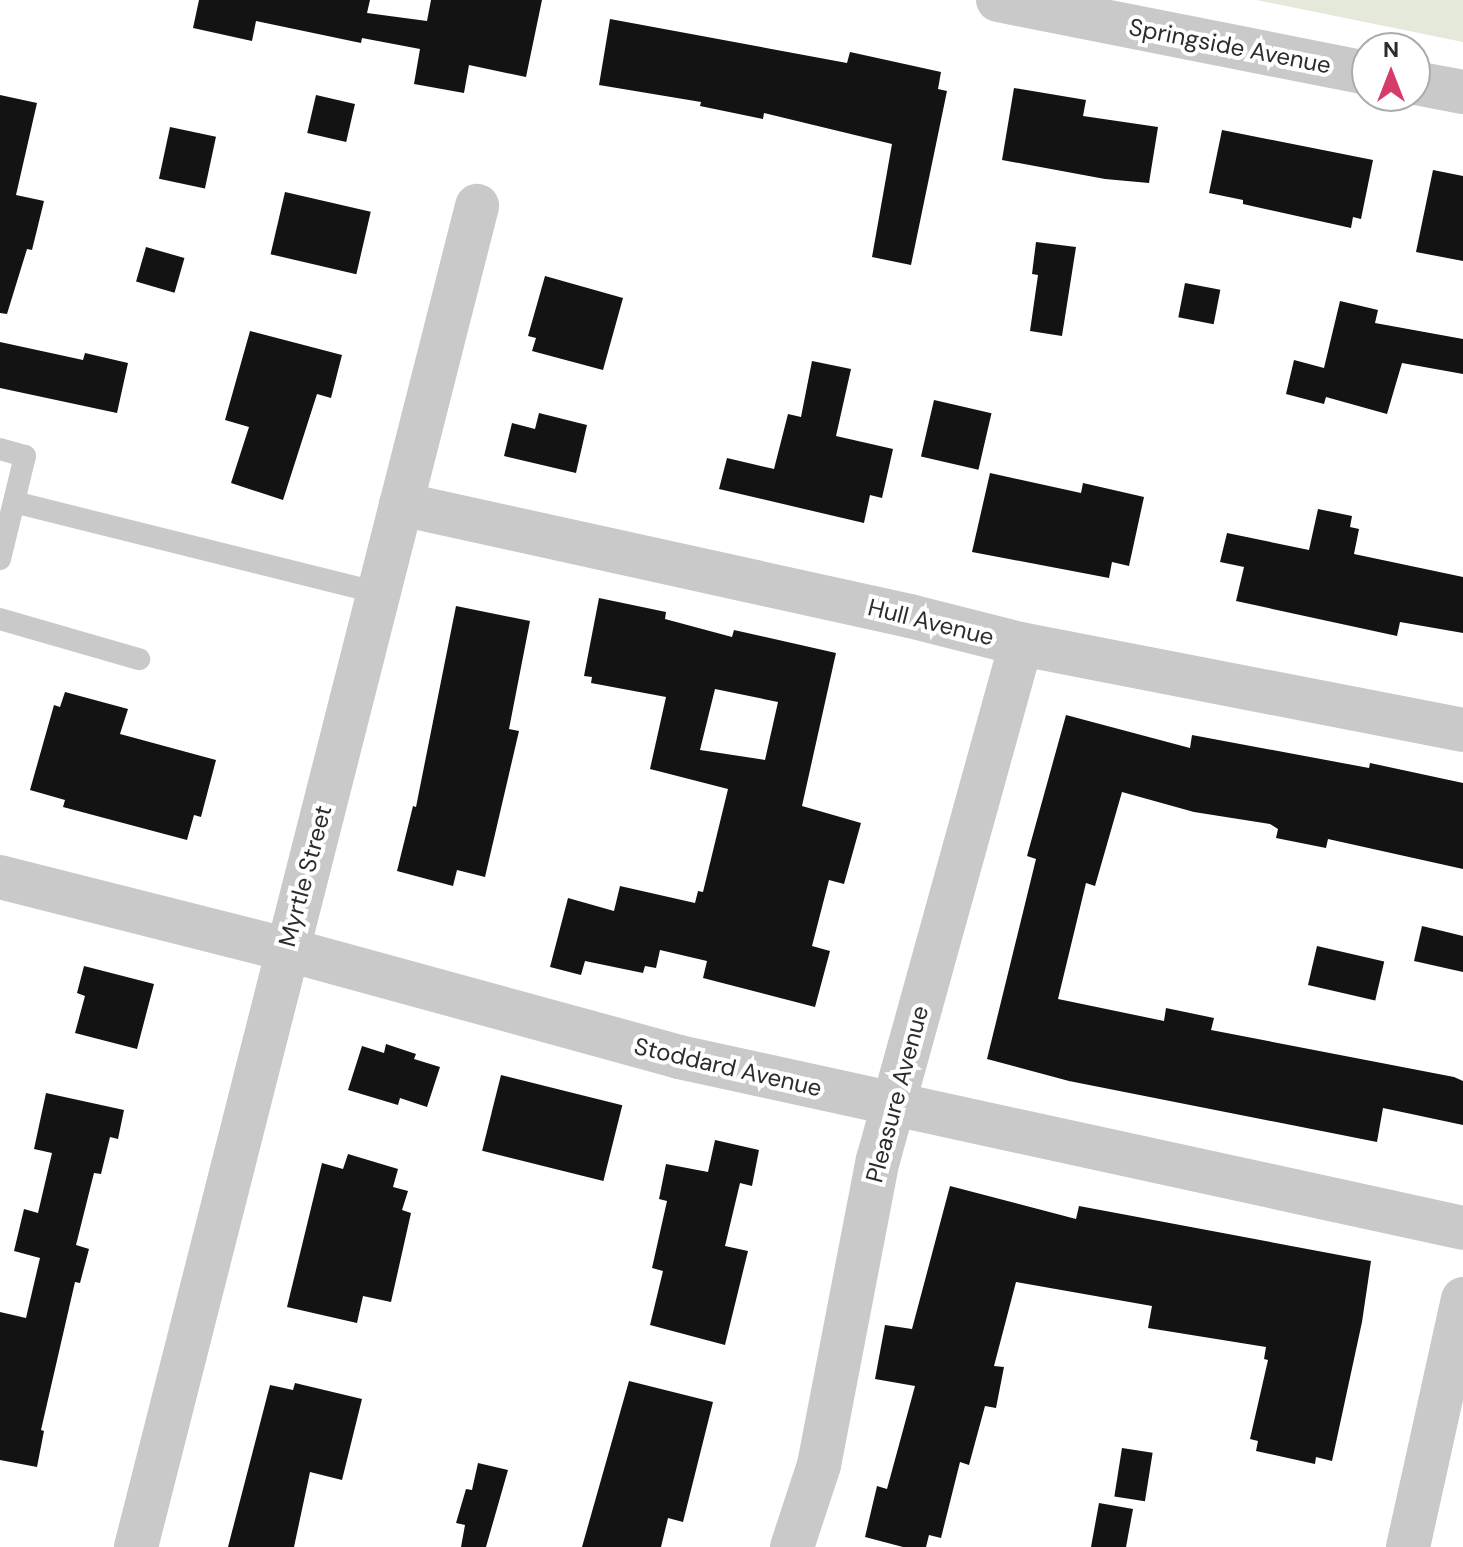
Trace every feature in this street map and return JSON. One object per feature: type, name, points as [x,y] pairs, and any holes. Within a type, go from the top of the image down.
[{"type":"street","name":"Springside Avenue","points":[[998,0],[1351,70]]},
{"type":"street","points":[[1431,86],[1463,92]]},
{"type":"street","name":"Myrtle Street","points":[[136,1547],[285,949],[477,206]]},
{"type":"street","name":"Hull Avenue","points":[[401,504],[910,616],[1021,644],[1463,730]]},
{"type":"street","name":"Pleasure Avenue","points":[[792,1547],[819,1465],[878,1160],[1021,644]]},
{"type":"street","name":"Stoddard Avenue","points":[[0,877],[285,949],[679,1057],[892,1106],[1463,1228]]},
{"type":"street","points":[[1408,1547],[1463,1299]]},
{"type":"lane","points":[[0,449],[25,456],[0,559]]},
{"type":"lane","points":[[14,502],[378,593]]},
{"type":"lane","points":[[0,619],[139,659]]},
{"type":"shaded area","points":[[1256,0],[1463,0],[1463,42],[1431,36],[1431,32],[1414,32]]},
{"type":"building","points":[[199,0],[370,0],[367,13],[427,21],[431,0],[542,0],[526,77],[469,65],[464,93],[414,84],[420,49],[362,38],[361,43],[256,21],[252,41],[193,28]]},
{"type":"building","points":[[610,19],[847,63],[850,52],[941,72],[938,89],[947,91],[911,265],[872,257],[892,144],[764,113],[763,119],[700,106],[701,102],[599,85]]},
{"type":"building","points":[[1014,88],[1086,100],[1083,116],[1158,127],[1149,183],[1105,179],[1002,160]]},
{"type":"building","points":[[0,95],[37,103],[16,195],[44,201],[32,250],[27,249],[7,314],[0,313]]},
{"type":"building","points":[[316,95],[355,104],[346,142],[307,133]]},
{"type":"building","points":[[170,127],[216,137],[205,189],[159,179]]},
{"type":"building","points":[[1222,130],[1373,160],[1361,219],[1353,217],[1351,228],[1243,204],[1243,200],[1209,193]]},
{"type":"building","points":[[1433,170],[1463,176],[1463,261],[1416,252]]},
{"type":"building","points":[[285,192],[371,212],[356,274],[271,254]]},
{"type":"building","points":[[1036,242],[1076,247],[1062,336],[1030,331],[1038,275],[1032,274]]},
{"type":"building","points":[[146,247],[184,258],[175,293],[136,282]]},
{"type":"building","points":[[545,276],[623,298],[603,370],[532,351],[536,338],[528,336]]},
{"type":"building","points":[[1185,283],[1220,290],[1214,324],[1178,317]]},
{"type":"building","points":[[1340,301],[1378,310],[1375,323],[1463,339],[1463,374],[1402,363],[1387,414],[1326,397],[1324,404],[1286,394],[1294,360],[1324,368]]},
{"type":"building","points":[[250,331],[342,355],[331,398],[317,394],[283,500],[231,483],[249,427],[225,420]]},
{"type":"building","points":[[0,342],[83,360],[85,353],[128,363],[117,413],[0,388]]},
{"type":"building","points":[[812,361],[851,369],[836,436],[893,449],[882,498],[870,495],[864,523],[719,489],[727,458],[774,469],[788,414],[801,417]]},
{"type":"building","points":[[934,400],[991,413],[978,470],[921,457]]},
{"type":"building","points":[[539,413],[587,425],[576,473],[504,456],[512,423],[535,429]]},
{"type":"building","points":[[990,473],[1081,493],[1083,483],[1144,497],[1129,566],[1112,562],[1109,578],[972,552]]},
{"type":"building","points":[[1318,509],[1352,516],[1350,527],[1359,529],[1354,554],[1463,577],[1463,633],[1400,622],[1397,636],[1236,601],[1244,567],[1220,562],[1227,533],[1309,550]]},
{"type":"building","points":[[599,598],[666,612],[665,619],[732,637],[734,630],[836,653],[802,806],[861,823],[844,884],[829,880],[812,946],[830,951],[815,1007],[703,978],[707,961],[660,950],[656,968],[645,966],[643,973],[585,961],[581,975],[550,967],[568,898],[614,911],[620,886],[695,903],[698,891],[703,892],[728,789],[650,769],[666,697],[591,683],[592,677],[584,676]],"holes":[[[715,689],[778,702],[765,760],[700,750]]]},
{"type":"building","points":[[456,606],[530,621],[509,729],[519,731],[485,877],[457,870],[453,886],[397,871],[413,806],[416,807]]},
{"type":"building","points":[[65,692],[128,709],[120,734],[216,760],[201,817],[194,815],[187,840],[63,807],[65,800],[30,790],[54,705],[60,707]]},
{"type":"building","points":[[1066,715],[1190,748],[1192,735],[1369,768],[1370,763],[1463,783],[1463,869],[1328,839],[1326,848],[1276,838],[1278,829],[1270,824],[1194,812],[1122,792],[1095,886],[1086,883],[1058,999],[1164,1021],[1166,1008],[1214,1018],[1211,1030],[1454,1077],[1463,1081],[1463,1125],[1383,1108],[1377,1142],[1069,1081],[987,1059],[1036,859],[1027,856]]},
{"type":"building","points":[[1422,926],[1463,936],[1463,972],[1414,961]]},
{"type":"building","points":[[1317,946],[1384,962],[1375,1000],[1308,985]]},
{"type":"building","points":[[84,966],[154,984],[137,1049],[75,1033],[85,996],[77,993]]},
{"type":"building","points":[[386,1044],[416,1054],[414,1059],[440,1067],[427,1107],[400,1098],[398,1105],[348,1090],[362,1046],[384,1053]]},
{"type":"building","points":[[501,1075],[622,1105],[603,1181],[482,1151]]},
{"type":"building","points":[[46,1093],[124,1110],[118,1139],[110,1137],[101,1174],[94,1173],[76,1245],[89,1249],[80,1283],[75,1282],[41,1430],[44,1431],[37,1467],[0,1460],[0,1312],[26,1318],[40,1258],[14,1251],[24,1209],[38,1213],[52,1153],[34,1149]]},
{"type":"building","points":[[715,1140],[759,1150],[752,1186],[740,1183],[725,1246],[748,1251],[725,1345],[650,1325],[663,1271],[652,1268],[667,1201],[659,1199],[666,1164],[708,1172]]},
{"type":"building","points":[[348,1154],[398,1169],[393,1187],[408,1191],[402,1210],[411,1213],[391,1302],[363,1296],[357,1323],[287,1307],[322,1163],[343,1169]]},
{"type":"building","points":[[950,1186],[1076,1219],[1079,1206],[1371,1261],[1362,1322],[1332,1461],[1316,1457],[1315,1464],[1256,1451],[1258,1441],[1250,1439],[1268,1360],[1264,1359],[1266,1347],[1148,1328],[1152,1306],[1016,1282],[994,1366],[1004,1367],[996,1408],[985,1406],[969,1465],[960,1462],[941,1538],[929,1535],[926,1547],[903,1547],[865,1537],[877,1486],[887,1489],[915,1386],[875,1379],[885,1325],[912,1329]]},
{"type":"building","points":[[629,1381],[713,1402],[683,1522],[668,1518],[661,1547],[582,1547]]},
{"type":"building","points":[[295,1383],[362,1399],[342,1480],[310,1472],[294,1547],[228,1547],[270,1385],[293,1390]]},
{"type":"building","points":[[1122,1448],[1153,1453],[1145,1501],[1114,1496]]},
{"type":"building","points":[[478,1463],[508,1470],[486,1547],[461,1547],[465,1525],[456,1523],[466,1489],[472,1490]]},
{"type":"building","points":[[1099,1503],[1133,1509],[1126,1547],[1091,1547]]}]
